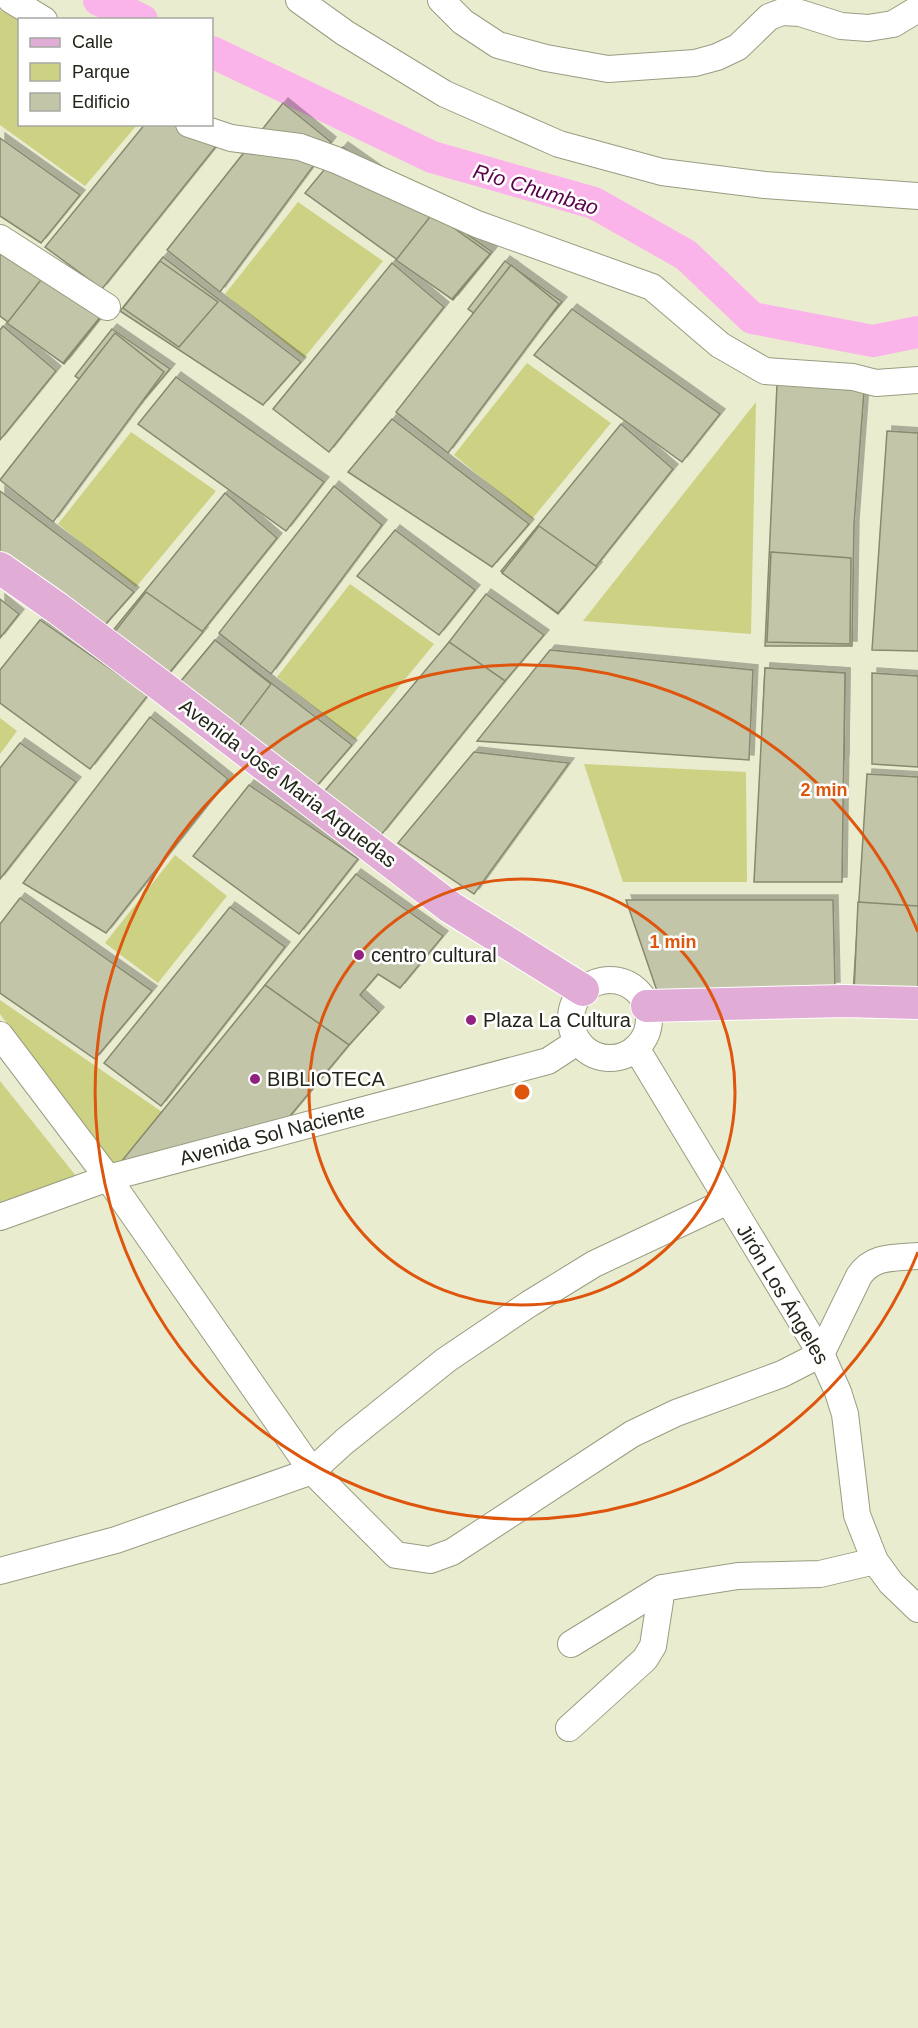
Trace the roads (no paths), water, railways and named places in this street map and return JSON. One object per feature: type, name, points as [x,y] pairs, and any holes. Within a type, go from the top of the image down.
[{"type":"main road","name":"Avenida José Maria Arguedas","points":[[0,568],[123,657],[450,908],[583,990]]},
{"type":"main road","points":[[647,1006],[844,1001],[918,1003]]},
{"type":"street","points":[[12,0],[41,18]]},
{"type":"street","points":[[299,0],[345,33],[445,94],[559,144],[662,172],[765,184],[918,196]]},
{"type":"street","points":[[441,0],[463,22],[498,45],[546,58],[608,69],[695,63],[717,57],[738,47],[769,16],[783,12],[800,13],[841,26],[868,28],[893,24],[918,9]]},
{"type":"street","points":[[195,126],[231,138],[300,147],[336,160],[477,224],[652,287],[720,345],[765,371],[854,377],[876,383],[918,380]]},
{"type":"street","points":[[0,238],[107,307]]},
{"type":"street","points":[[620,980],[641,994],[647,1006],[648,1029],[643,1040],[636,1048],[624,1055],[612,1058],[599,1057],[587,1051],[577,1042],[572,1032],[571,1009],[583,990],[594,982],[620,980]]},
{"type":"street","points":[[0,1035],[108,1178],[312,1471],[396,1555],[430,1560],[453,1552],[632,1434],[676,1413],[782,1374],[821,1354],[866,1265],[879,1260],[918,1256]]},
{"type":"street","name":"Avenida Sol Naciente","points":[[0,1217],[108,1178],[548,1061],[577,1042]]},
{"type":"street","name":"Jirón Los Ángeles","points":[[636,1048],[821,1354],[845,1414],[857,1515],[875,1561],[891,1583],[918,1609]]},
{"type":"street","points":[[0,1571],[116,1540],[312,1471],[345,1441],[446,1360],[529,1304],[594,1264],[728,1201]]},
{"type":"street","points":[[571,1644],[662,1588],[738,1576],[820,1574],[875,1561]]},
{"type":"street","points":[[569,1728],[645,1659],[653,1646],[662,1588]]},
{"type":"waterway","name":"Río Chumbao","points":[[99,0],[138,18]]},
{"type":"waterway","name":"Río Chumbao","points":[[213,52],[432,157],[594,203],[686,255],[752,318],[873,341],[918,332]]},
{"type":"place","name":"centro cultural","points":[[359,955]]},
{"type":"place","name":"Plaza La Cultura","points":[[471,1020]]},
{"type":"place","name":"BIBLIOTECA","points":[[255,1079]]}]
